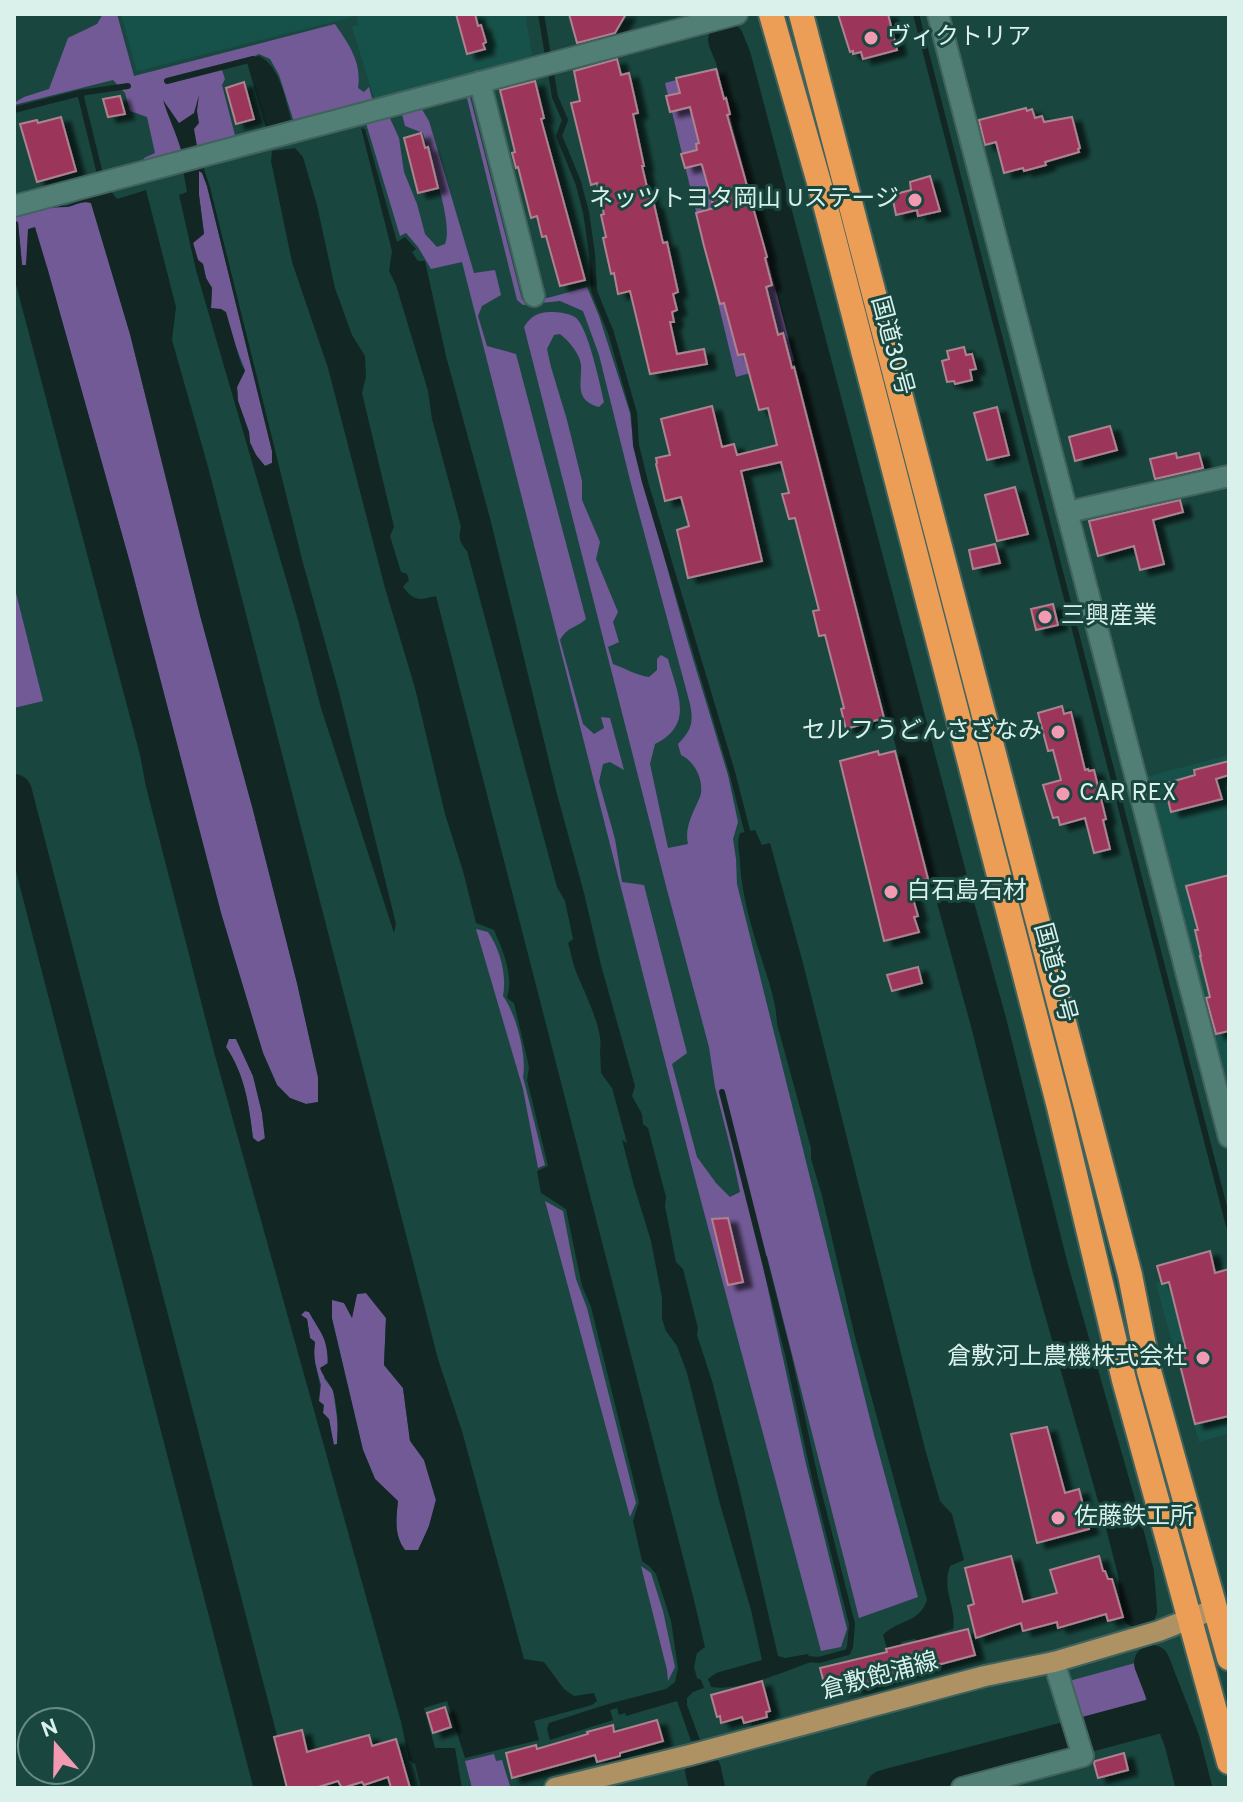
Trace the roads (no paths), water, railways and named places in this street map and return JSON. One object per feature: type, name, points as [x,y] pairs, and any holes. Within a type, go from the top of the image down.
[{"type":"highway","name":"国道30号","points":[[771,14],[824,200],[1055,1091],[1124,1380],[1229,1762]]},
{"type":"highway","name":"国道30号","points":[[801,14],[1130,1275],[1149,1371],[1222,1607],[1229,1658]]},
{"type":"main road","name":"倉敷飽浦線","points":[[555,1788],[985,1676],[1054,1662],[1159,1631],[1222,1607]]},
{"type":"street","points":[[938,14],[1229,1137]]},
{"type":"street","points":[[23,204],[734,15]]},
{"type":"street","points":[[480,82],[534,296]]},
{"type":"street","points":[[1068,512],[1229,476]]},
{"type":"street","points":[[962,1788],[1083,1756],[1054,1662]]},
{"type":"waterway","points":[[541,14],[555,97],[565,120],[559,136],[578,182],[586,212],[594,291],[611,333],[634,413],[636,445],[645,482],[749,838]]},
{"type":"waterway","points":[[916,14],[1229,1226]]},
{"type":"waterway","points":[[719,21],[726,40]]},
{"type":"waterway","points":[[726,40],[989,1024],[1050,1267],[1125,1530],[1136,1573],[1139,1610]]},
{"type":"waterway","points":[[167,81],[253,59]]},
{"type":"waterway","points":[[14,110],[80,93],[128,86]]},
{"type":"waterway","points":[[80,93],[100,174]]},
{"type":"waterway","points":[[14,792],[272,1788]]},
{"type":"waterway","points":[[722,1092],[852,1624],[848,1652],[819,1660],[807,1659]]},
{"type":"waterway","points":[[1125,1530],[1136,1527]]},
{"type":"waterway","points":[[1152,1663],[1182,1741],[1194,1788]]},
{"type":"waterway","points":[[884,1788],[1171,1712]]},
{"type":"waterway","points":[[984,1762],[985,1769]]},
{"type":"waterway","points":[[703,1770],[707,1788]]},
{"type":"waterway","points":[[898,1784],[899,1788]]},
{"type":"place","name":"ヴィクトリア","points":[[871,38]]},
{"type":"place","name":"ネッツトヨタ岡山 Uステージ","points":[[915,200]]},
{"type":"place","name":"三興産業","points":[[1045,617]]},
{"type":"place","name":"セルフうどんさざなみ","points":[[1058,732]]},
{"type":"place","name":"CAR REX","points":[[1063,794]]},
{"type":"place","name":"白石島石材","points":[[891,892]]},
{"type":"place","name":"倉敷河上農機株式会社","points":[[1203,1358]]},
{"type":"place","name":"佐藤鉄工所","points":[[1058,1518]]}]
